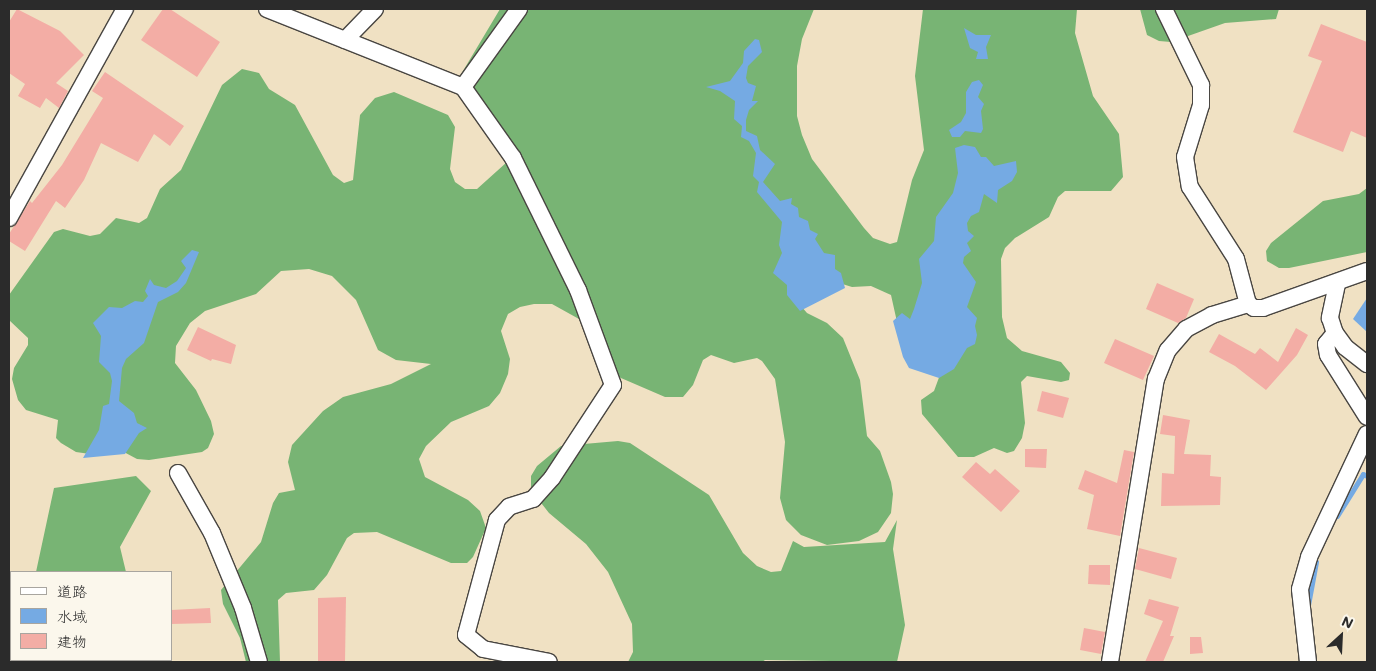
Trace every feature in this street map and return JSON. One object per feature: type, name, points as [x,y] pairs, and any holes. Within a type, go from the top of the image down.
[{"type":"street","points":[[9,218],[125,9]]},
{"type":"street","points":[[267,9],[463,87],[512,158],[578,290],[614,384],[552,478],[533,499],[509,507],[497,520],[466,635],[484,649],[549,662]]},
{"type":"street","points":[[345,40],[375,9]]},
{"type":"street","points":[[463,87],[520,9]]},
{"type":"street","points":[[1164,9],[1201,85],[1201,105],[1185,157],[1190,187],[1236,259],[1248,304],[1254,308],[1263,308],[1337,284],[1367,271]]},
{"type":"street","points":[[1337,284],[1330,318],[1334,333],[1345,347],[1367,364]]},
{"type":"street","points":[[1110,662],[1156,379],[1168,350],[1186,329],[1212,315],[1248,304]]},
{"type":"street","points":[[1334,333],[1326,344],[1328,355],[1367,417]]},
{"type":"street","points":[[1308,662],[1300,589],[1306,565],[1367,434]]},
{"type":"street","points":[[178,473],[212,533],[243,608],[260,662]]},
{"type":"green space","points":[[500,9],[814,9],[802,39],[797,66],[797,116],[802,135],[812,159],[864,228],[873,238],[890,244],[897,242],[912,180],[924,150],[915,76],[923,9],[1077,9],[1075,33],[1093,96],[1119,134],[1123,177],[1111,191],[1065,191],[1058,197],[1049,217],[1015,238],[1005,248],[1001,259],[1002,317],[1007,338],[1022,351],[1061,362],[1070,373],[1069,380],[1061,382],[1027,376],[1021,382],[1025,423],[1022,438],[1014,451],[1007,453],[994,448],[974,457],[958,457],[922,414],[921,400],[934,391],[941,372],[959,266],[969,155],[915,322],[897,322],[891,295],[871,286],[852,287],[836,282],[794,298],[807,313],[827,323],[843,338],[860,380],[867,436],[880,451],[891,482],[893,494],[891,513],[878,532],[859,541],[827,545],[801,535],[786,520],[780,498],[785,442],[775,379],[762,361],[757,358],[734,363],[711,355],[703,360],[693,385],[683,397],[665,397],[614,375],[579,319],[552,304],[534,304],[520,307],[508,314],[501,331],[510,359],[508,374],[500,393],[489,406],[451,422],[426,446],[419,459],[425,477],[468,500],[480,511],[486,528],[473,557],[467,563],[451,563],[377,532],[354,533],[347,538],[327,575],[314,590],[286,593],[278,600],[280,662],[246,662],[240,638],[223,604],[221,590],[261,542],[273,503],[279,493],[295,490],[288,462],[292,445],[323,411],[343,397],[391,384],[431,364],[396,360],[378,350],[356,300],[332,276],[309,269],[281,271],[256,294],[205,311],[190,323],[176,346],[175,363],[196,390],[211,421],[214,434],[208,448],[202,452],[149,460],[137,459],[122,451],[117,383],[119,363],[155,292],[113,365],[116,407],[90,454],[76,452],[56,438],[58,420],[26,410],[18,400],[12,379],[14,368],[28,345],[28,338],[9,320],[9,295],[54,232],[63,229],[90,236],[100,234],[116,218],[139,223],[147,218],[160,189],[181,170],[222,85],[242,69],[259,73],[269,89],[295,105],[333,175],[344,183],[353,180],[360,115],[375,98],[394,92],[448,115],[455,127],[450,169],[455,182],[465,189],[477,189],[507,162],[460,81],[460,76]]},
{"type":"green space","points":[[1140,9],[1279,9],[1276,19],[1225,23],[1171,42],[1159,41],[1147,35]]},
{"type":"green space","points":[[1367,188],[1367,252],[1289,268],[1279,268],[1267,261],[1266,251],[1271,243],[1323,201],[1359,194]]},
{"type":"green space","points":[[618,441],[630,443],[709,495],[743,553],[757,566],[771,572],[781,571],[793,541],[804,547],[885,542],[897,520],[893,549],[905,625],[897,662],[765,660],[762,662],[628,662],[633,652],[632,624],[608,572],[586,544],[549,513],[531,490],[531,476],[537,466],[561,446]]},
{"type":"green space","points":[[136,476],[151,491],[120,547],[126,571],[36,571],[54,488]]},
{"type":"green space","points":[[10,648],[10,661],[147,662],[9,662]]},
{"type":"water","points":[[964,28],[976,35],[991,35],[986,47],[988,59],[976,59],[978,52],[970,48]]},
{"type":"water","points":[[755,39],[759,40],[762,52],[748,66],[746,78],[748,83],[756,86],[752,101],[758,101],[749,110],[746,120],[746,131],[757,136],[760,150],[775,164],[763,182],[780,201],[792,198],[791,204],[798,208],[799,217],[808,221],[810,230],[818,234],[815,239],[824,253],[835,255],[835,269],[841,273],[845,288],[800,311],[787,295],[787,285],[773,273],[782,253],[779,245],[782,222],[757,192],[759,182],[753,176],[756,153],[749,141],[741,137],[742,126],[734,119],[735,101],[720,91],[706,87],[730,81],[743,63],[744,51]]},
{"type":"water","points":[[979,80],[983,85],[978,97],[984,104],[981,111],[983,129],[981,133],[965,131],[960,137],[952,137],[949,130],[961,122],[966,113],[966,92],[972,82]]},
{"type":"water","points":[[964,145],[975,147],[981,157],[986,157],[994,166],[1016,161],[1017,172],[1012,181],[998,190],[997,203],[984,194],[979,212],[971,216],[967,223],[968,231],[974,236],[967,243],[971,251],[964,257],[963,263],[976,282],[967,307],[977,318],[975,326],[977,335],[975,344],[967,348],[954,369],[939,378],[909,368],[903,357],[893,321],[902,313],[910,319],[922,283],[919,259],[934,241],[936,217],[953,193],[958,173],[955,148]]},
{"type":"water","points":[[192,250],[199,252],[186,283],[178,292],[158,302],[144,343],[126,359],[122,368],[119,401],[134,413],[137,423],[147,428],[139,433],[125,454],[83,458],[99,430],[103,406],[109,404],[112,381],[110,373],[99,362],[101,336],[93,323],[109,307],[122,308],[135,301],[143,302],[148,296],[145,291],[150,279],[154,285],[166,288],[177,281],[186,268],[181,261]]},
{"type":"water","points":[[1367,298],[1367,332],[1353,319]]},
{"type":"building","points":[[17,9],[60,31],[84,55],[56,83],[68,91],[59,108],[46,98],[40,108],[18,96],[25,84],[9,73],[9,22]]},
{"type":"building","points":[[163,9],[170,9],[220,42],[197,77],[141,40]]},
{"type":"building","points":[[1321,24],[1367,42],[1367,138],[1351,131],[1343,152],[1293,132],[1322,61],[1308,56]]},
{"type":"building","points":[[105,72],[184,126],[170,146],[154,134],[138,162],[101,143],[84,180],[65,208],[56,201],[25,251],[9,241],[9,234],[30,201],[32,203],[62,165],[103,98],[92,91]]},
{"type":"building","points":[[1157,283],[1194,299],[1186,318],[1178,323],[1146,309]]},
{"type":"building","points":[[198,327],[236,345],[231,364],[212,359],[211,361],[187,350]]},
{"type":"building","points":[[1296,328],[1308,335],[1297,355],[1266,390],[1235,366],[1209,352],[1219,334],[1255,354],[1260,348],[1278,362]]},
{"type":"building","points":[[1115,339],[1154,356],[1143,380],[1104,363]]},
{"type":"building","points":[[1042,391],[1069,398],[1063,418],[1037,411]]},
{"type":"building","points":[[1163,415],[1190,420],[1184,454],[1211,455],[1210,476],[1221,477],[1220,505],[1161,506],[1162,473],[1174,474],[1175,436],[1160,434]]},
{"type":"building","points":[[1025,449],[1047,449],[1046,468],[1025,467]]},
{"type":"building","points":[[1124,450],[1134,452],[1120,536],[1087,529],[1094,495],[1078,489],[1085,470],[1117,483]]},
{"type":"building","points":[[976,462],[990,474],[995,469],[1020,491],[1001,512],[962,477]]},
{"type":"building","points":[[1139,548],[1177,558],[1171,579],[1135,569]]},
{"type":"building","points":[[1089,565],[1110,565],[1110,585],[1088,584]]},
{"type":"building","points":[[346,597],[345,662],[318,662],[318,598]]},
{"type":"building","points":[[1149,599],[1179,607],[1170,636],[1174,636],[1163,662],[1145,662],[1163,621],[1144,614]]},
{"type":"building","points":[[210,608],[211,623],[172,624],[172,610]]},
{"type":"building","points":[[1084,628],[1105,632],[1101,654],[1080,650]]},
{"type":"building","points":[[1190,637],[1201,637],[1203,653],[1190,654]]},
{"type":"waterway","points":[[1337,516],[1363,474],[1367,476]]},
{"type":"waterway","points":[[1308,605],[1316,562]]}]
